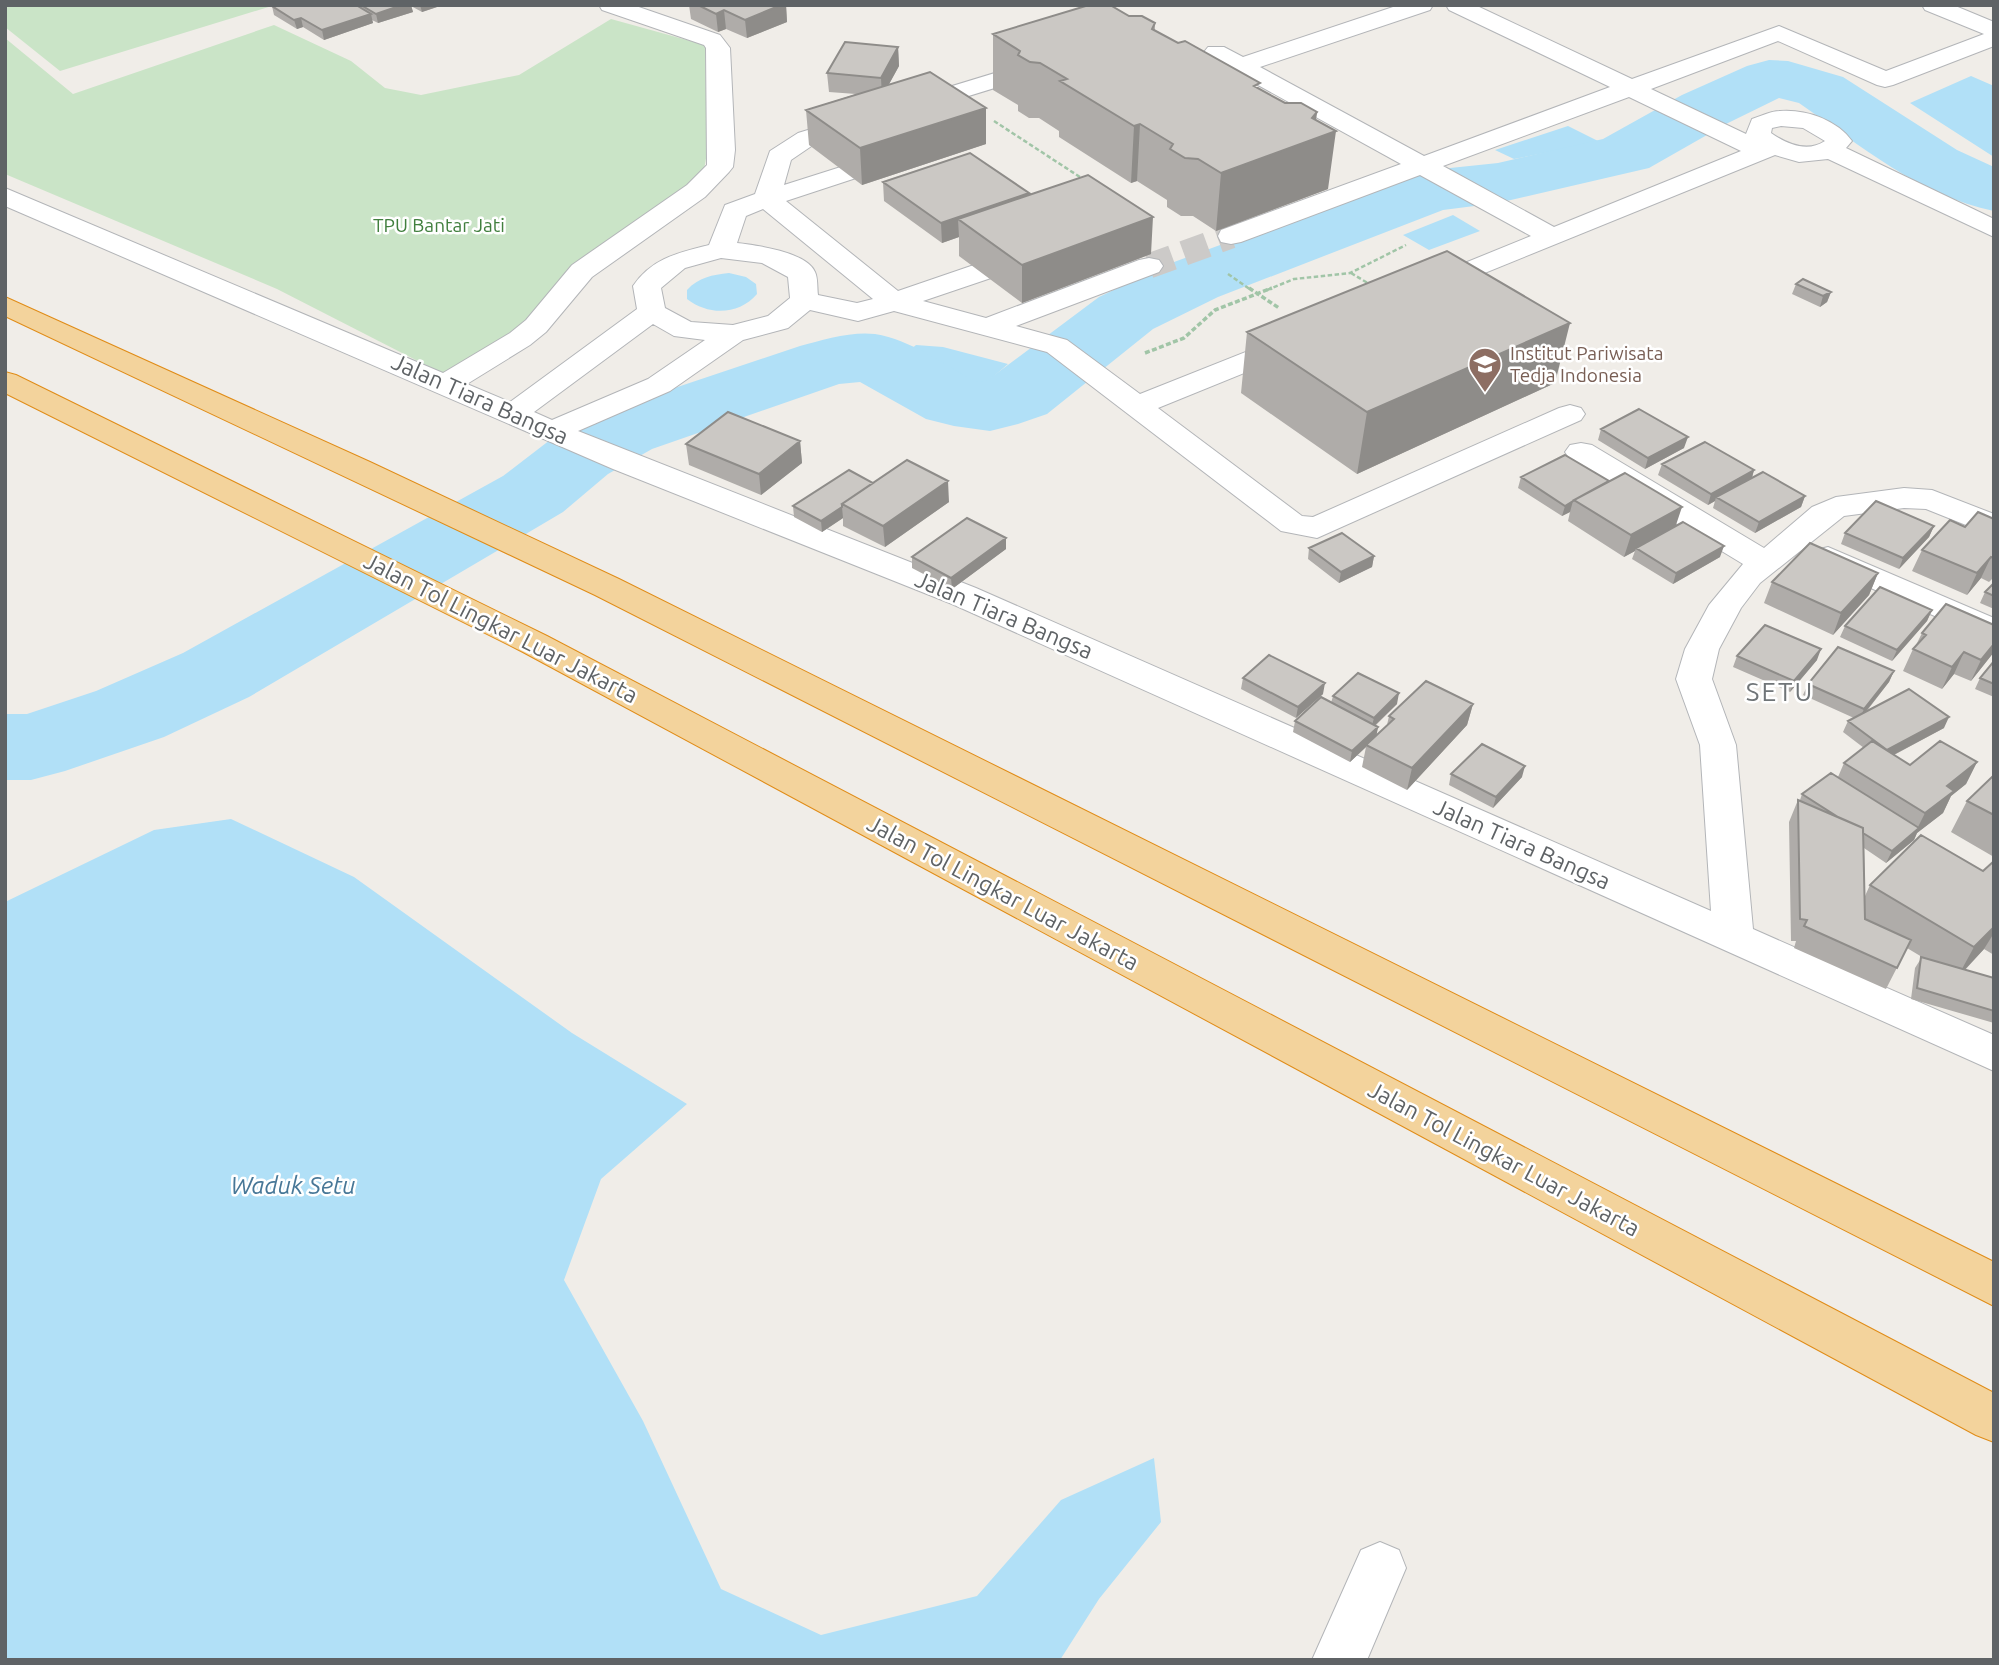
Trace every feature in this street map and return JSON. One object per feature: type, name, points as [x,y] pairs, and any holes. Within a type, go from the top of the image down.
[{"type":"highway","points":[[5,305],[607,587],[1994,1285]]},
{"type":"highway","name":"Jalan Tol Lingkar Luar Jakarta","points":[[5,381],[289,519],[535,644],[1994,1419]]},
{"type":"street","points":[[446,384],[520,339],[536,326],[582,271],[688,196],[720,167],[722,150],[718,48],[712,40],[610,5]]},
{"type":"street","points":[[1202,78],[1422,5]]},
{"type":"street","points":[[1457,5],[1719,131],[1767,149],[1803,154],[1831,151],[1994,229]]},
{"type":"street","points":[[1933,5],[1994,30]]},
{"type":"street","points":[[1231,236],[1430,169],[1628,87],[1779,33],[1885,80],[1994,38]]},
{"type":"street","points":[[1216,51],[1552,237]]},
{"type":"street","points":[[767,199],[779,156],[807,138],[1064,59]]},
{"type":"street","points":[[1767,149],[1758,135],[1761,124],[1779,118],[1805,120],[1829,129],[1839,141],[1831,151]]},
{"type":"street","points":[[1311,135],[1346,123]]},
{"type":"street","points":[[1396,301],[1767,149]]},
{"type":"street","points":[[721,250],[734,211],[847,173]]},
{"type":"street","name":"Jalan Tiara Bangsa","points":[[5,196],[624,462],[964,596],[1994,1054]]},
{"type":"street","points":[[767,199],[894,302],[1057,346],[1292,524],[1317,528],[1570,414]]},
{"type":"street","points":[[721,250],[769,255],[802,274],[804,300],[778,322],[733,334],[684,330],[652,312],[647,286],[675,262],[721,250]]},
{"type":"street","points":[[985,328],[1149,266]]},
{"type":"street","points":[[804,300],[858,312],[981,272]]},
{"type":"street","points":[[514,414],[652,312]]},
{"type":"street","points":[[561,435],[659,385],[733,334]]},
{"type":"street","points":[[1138,406],[1291,344]]},
{"type":"street","points":[[1581,452],[1764,562]]},
{"type":"street","points":[[1732,937],[1718,745],[1694,679],[1702,649],[1726,605],[1748,576],[1794,542],[1823,514],[1836,508],[1904,498],[1932,500],[1991,525]]},
{"type":"street","points":[[1794,542],[1994,631]]},
{"type":"street","points":[[1339,1660],[1380,1568]]},
{"type":"path","points":[[952,93],[1088,183]]},
{"type":"path","points":[[1145,353],[1184,338],[1215,310],[1294,279],[1350,273],[1406,245]]},
{"type":"path","points":[[1350,273],[1396,301]]},
{"type":"path","points":[[1250,289],[1288,314]]},
{"type":"green space","points":[[5,5],[275,5],[60,71],[5,27]]},
{"type":"green space","name":"TPU Bantar Jati","points":[[611,19],[705,45],[707,153],[703,175],[510,338],[447,376],[277,289],[5,174],[5,38],[73,94],[274,25],[351,61],[385,88],[421,95],[519,75]]},
{"type":"water","points":[[1971,76],[1994,86],[1994,157],[1910,103]]},
{"type":"water","points":[[1568,126],[1600,142],[1514,159],[1495,150]]},
{"type":"water","points":[[1453,215],[1480,231],[1429,250],[1403,235]]},
{"type":"water","points":[[729,273],[746,277],[756,284],[757,294],[750,301],[724,311],[705,308],[687,299],[687,290],[696,282]]},
{"type":"water","points":[[916,345],[943,347],[1008,364],[980,388],[904,355]]},
{"type":"water","name":"Waduk Setu","points":[[231,819],[354,877],[572,1033],[687,1104],[601,1179],[564,1280],[643,1421],[721,1589],[821,1635],[977,1596],[1061,1500],[1154,1458],[1161,1522],[1099,1599],[1060,1660],[5,1660],[5,902],[154,830]]},
{"type":"building","points":[[356,5],[371,14],[322,30],[301,18],[294,20],[272,6]]},
{"type":"building","points":[[361,5],[402,5],[376,14]]},
{"type":"building","points":[[698,5],[781,5],[745,20],[724,10],[716,14]]},
{"type":"building","points":[[1089,5],[1110,5],[1129,16],[1142,16],[1155,23],[1152,29],[1178,43],[1185,41],[1260,83],[1254,86],[1285,103],[1301,103],[1317,112],[1312,118],[1336,131],[1221,173],[1198,159],[1185,158],[1170,149],[1173,144],[1140,124],[1134,126],[1060,81],[1067,79],[1040,63],[1030,62],[1018,55],[1020,51],[993,34]]},
{"type":"building","points":[[845,42],[898,47],[881,78],[827,73]]},
{"type":"building","points":[[930,72],[986,108],[860,148],[806,110]]},
{"type":"building","points":[[970,153],[1029,193],[941,223],[883,182]]},
{"type":"building","points":[[1088,175],[1153,217],[1022,265],[958,219]]},
{"type":"building","points":[[1447,251],[1570,323],[1367,412],[1247,332]]},
{"type":"building","points":[[1803,279],[1831,292],[1823,296],[1796,284]]},
{"type":"building","points":[[1639,409],[1688,437],[1648,458],[1601,429]]},
{"type":"building","points":[[728,412],[800,441],[759,474],[686,444]]},
{"type":"building","points":[[1705,442],[1754,470],[1711,494],[1662,464]]},
{"type":"building","points":[[1565,455],[1609,481],[1565,506],[1521,477]]},
{"type":"building","points":[[907,460],[948,481],[883,526],[842,504]]},
{"type":"building","points":[[849,470],[873,483],[821,521],[793,506]]},
{"type":"building","points":[[1763,472],[1805,496],[1759,522],[1716,497]]},
{"type":"building","points":[[1625,473],[1682,507],[1631,535],[1574,500]]},
{"type":"building","points":[[1876,501],[1934,526],[1903,558],[1845,533]]},
{"type":"building","points":[[1978,512],[1994,519],[1994,558],[1991,557],[1977,573],[1922,550],[1950,520],[1965,527]]},
{"type":"building","points":[[967,518],[1006,538],[951,578],[912,557]]},
{"type":"building","points":[[1683,522],[1724,546],[1676,573],[1636,548]]},
{"type":"building","points":[[1342,533],[1374,556],[1341,572],[1309,548]]},
{"type":"building","points":[[1810,543],[1878,573],[1841,613],[1772,582]]},
{"type":"building","points":[[1994,583],[1994,596],[1985,592]]},
{"type":"building","points":[[1880,587],[1932,610],[1897,650],[1845,626]]},
{"type":"building","points":[[1946,604],[1994,625],[1994,644],[1981,660],[1964,652],[1952,667],[1913,649],[1926,635],[1922,633]]},
{"type":"building","points":[[1765,625],[1821,649],[1794,681],[1737,656]]},
{"type":"building","points":[[1838,647],[1894,671],[1864,709],[1808,684]]},
{"type":"building","points":[[1269,655],[1325,683],[1298,707],[1243,678]]},
{"type":"building","points":[[1994,661],[1994,684],[1980,678]]},
{"type":"building","points":[[1358,673],[1399,693],[1374,718],[1333,696]]},
{"type":"building","points":[[1426,681],[1473,704],[1412,768],[1366,745],[1394,719],[1389,716]]},
{"type":"building","points":[[1909,689],[1949,717],[1887,750],[1848,721]]},
{"type":"building","points":[[1321,697],[1378,727],[1352,751],[1295,721]]},
{"type":"building","points":[[1872,741],[1910,765],[1940,741],[1977,762],[1947,786],[1954,791],[1925,813],[1844,763]]},
{"type":"building","points":[[1482,744],[1525,766],[1496,797],[1451,774]]},
{"type":"building","points":[[1831,773],[1919,828],[1892,851],[1863,833],[1863,828],[1838,817],[1802,794]]},
{"type":"building","points":[[1994,775],[1994,815],[1967,801]]},
{"type":"building","points":[[1798,800],[1863,828],[1865,919],[1911,940],[1897,968],[1804,926],[1807,920],[1800,919]]},
{"type":"building","points":[[1921,835],[1983,871],[1994,861],[1994,927],[1974,947],[1870,885]]},
{"type":"building","points":[[1921,957],[1994,978],[1994,1011],[1917,988]]},
{"type":"waterway","points":[[5,747],[31,747],[130,714],[216,675],[533,494],[579,457],[623,432],[827,362],[873,357],[954,402],[990,407],[1019,397],[1126,313],[1192,281],[1431,191],[1498,183],[1625,154],[1705,109],[1769,79],[1788,80],[1821,90],[1933,164],[1994,190]]},
{"type":"tunnel","points":[[1149,266],[1231,236]]},
{"type":"place","name":"Institut Pariwisata Tedja Indonesia","points":[[1485,394]]},
{"type":"district","name":"SETU","points":[[1780,692]]}]
